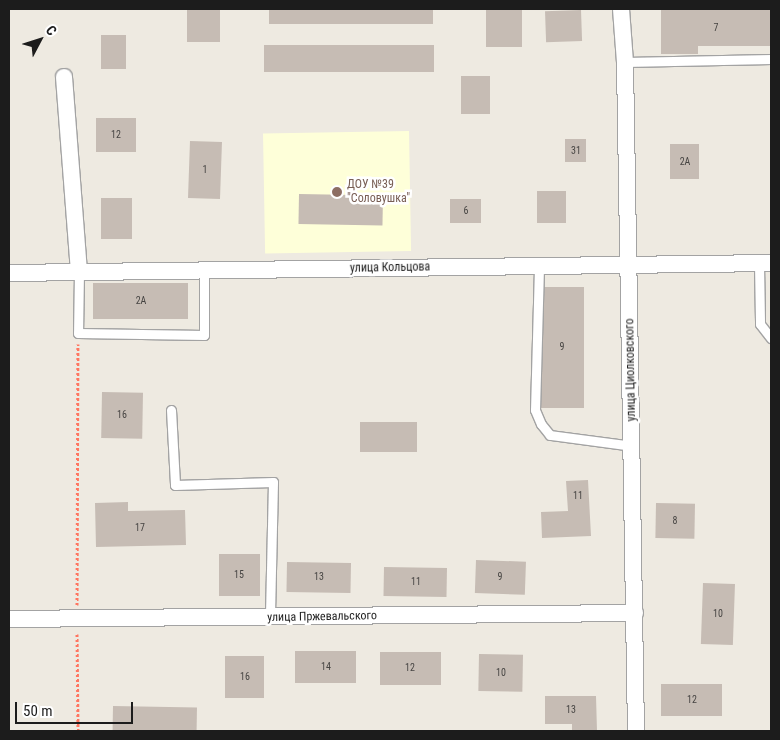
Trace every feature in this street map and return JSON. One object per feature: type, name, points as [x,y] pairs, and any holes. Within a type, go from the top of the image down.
[{"type":"street","name":"улица Циолковского","points":[[621,9],[626,62],[636,613],[636,731]]},
{"type":"street","points":[[64,77],[78,272]]},
{"type":"street","name":"улица Кольцова","points":[[9,273],[765,263]]},
{"type":"street","name":"улица Пржевальского","points":[[9,619],[77,620],[636,613]]},
{"type":"lane","points":[[626,62],[771,59]]},
{"type":"lane","points":[[765,263],[760,324],[771,338]]},
{"type":"lane","points":[[538,266],[535,410],[541,424],[550,434],[632,446]]},
{"type":"lane","points":[[78,272],[78,333],[204,335],[204,271]]},
{"type":"lane","points":[[171,410],[175,485],[273,482],[270,617]]},
{"type":"path","points":[[78,333],[78,731]]},
{"type":"shaded area","name":"ДОУ №39 \"Соловушка\"","points":[[409,131],[411,251],[265,254],[263,134]]},
{"type":"building","points":[[187,9],[220,9],[220,42],[187,42]]},
{"type":"building","points":[[269,9],[433,9],[433,24],[269,24]]},
{"type":"building","points":[[486,9],[522,9],[522,47],[486,47]]},
{"type":"building","points":[[581,10],[582,41],[546,42],[545,11]]},
{"type":"building","points":[[661,10],[771,10],[771,46],[698,46],[698,54],[661,54]]},
{"type":"building","points":[[101,35],[126,35],[126,69],[101,69]]},
{"type":"building","points":[[264,45],[434,45],[434,72],[264,72]]},
{"type":"building","points":[[461,76],[490,76],[490,114],[461,114]]},
{"type":"building","points":[[96,118],[136,118],[136,152],[96,152]]},
{"type":"building","points":[[565,139],[586,139],[586,162],[565,162]]},
{"type":"building","points":[[190,141],[222,142],[220,199],[188,198]]},
{"type":"building","points":[[670,144],[699,144],[699,179],[670,179]]},
{"type":"building","points":[[537,191],[566,191],[566,223],[537,223]]},
{"type":"building","points":[[299,194],[383,195],[382,225],[298,224]]},
{"type":"building","points":[[101,198],[132,198],[132,239],[101,239]]},
{"type":"building","points":[[450,199],[481,199],[481,223],[450,223]]},
{"type":"building","points":[[93,283],[188,283],[188,319],[93,319]]},
{"type":"building","points":[[541,287],[584,287],[584,408],[541,408]]},
{"type":"building","points":[[102,392],[143,393],[142,439],[101,438]]},
{"type":"building","points":[[360,422],[417,422],[417,452],[360,452]]},
{"type":"building","points":[[588,480],[591,536],[542,538],[541,512],[568,511],[566,481]]},
{"type":"building","points":[[128,502],[128,511],[185,510],[186,545],[96,547],[95,503]]},
{"type":"building","points":[[656,503],[695,504],[694,539],[655,538]]},
{"type":"building","points":[[219,554],[260,554],[260,596],[219,596]]},
{"type":"building","points":[[476,560],[526,562],[525,595],[475,593]]},
{"type":"building","points":[[287,562],[351,563],[350,593],[286,592]]},
{"type":"building","points":[[384,567],[447,568],[446,597],[383,596]]},
{"type":"building","points":[[703,583],[735,584],[733,645],[701,644]]},
{"type":"building","points":[[295,651],[356,651],[356,683],[295,683]]},
{"type":"building","points":[[380,652],[441,652],[441,685],[380,685]]},
{"type":"building","points":[[479,654],[523,655],[522,692],[478,691]]},
{"type":"building","points":[[225,656],[264,656],[264,698],[225,698]]},
{"type":"building","points":[[661,684],[722,684],[722,716],[661,716]]},
{"type":"building","points":[[545,696],[596,696],[597,731],[572,731],[572,724],[545,724]]},
{"type":"building","points":[[113,706],[197,707],[197,731],[113,731]]},
{"type":"place","name":"ДОУ №39 \"Соловушка\"","points":[[337,192]]}]
